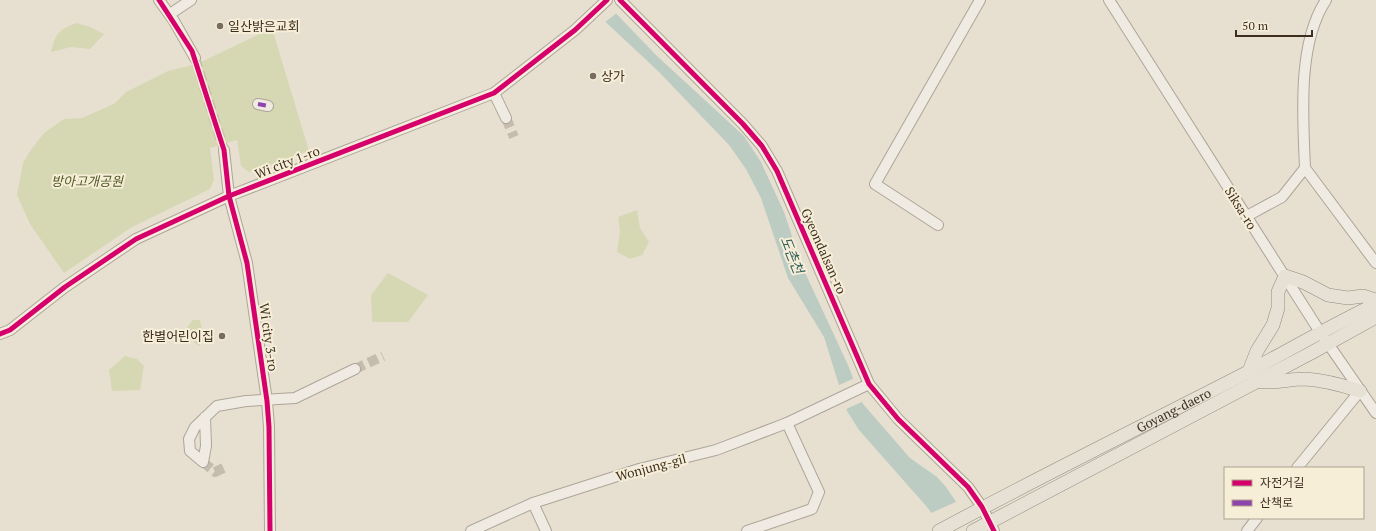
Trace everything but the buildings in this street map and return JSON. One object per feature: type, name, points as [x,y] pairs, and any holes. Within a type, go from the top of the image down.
[{"type":"main road","points":[[1360,391],[1333,382],[1320,380],[1304,379],[1271,383],[1252,376],[1257,351],[1273,325],[1278,308],[1278,292],[1285,276],[1303,282],[1328,295],[1348,298],[1363,296],[1376,300]]},
{"type":"main road","name":"Goyang-daero","points":[[984,528],[1252,376],[1320,332],[1376,304]]},
{"type":"main road","name":"Goyang-daero","points":[[939,531],[982,507],[1252,376],[1329,343],[1376,317]]},
{"type":"street","points":[[159,0],[170,14],[194,58]]},
{"type":"street","points":[[170,14],[191,0]]},
{"type":"street","name":"Wi city 1-ro","points":[[0,334],[10,330],[65,287],[136,239],[229,196],[494,93],[586,20],[607,0]]},
{"type":"street","name":"Gyeondalsan-ro","points":[[620,0],[743,124],[771,158],[866,386],[963,482],[982,507],[984,528]]},
{"type":"street","points":[[938,225],[875,184],[980,0]]},
{"type":"street","name":"Siksa-ro","points":[[1109,0],[1320,332],[1376,413]]},
{"type":"street","points":[[1326,0],[1318,12],[1302,88],[1305,168],[1376,263]]},
{"type":"street","points":[[494,93],[506,118]]},
{"type":"street","name":"Wi city 3-ro","points":[[224,150],[229,196],[247,263],[267,401],[269,427],[270,531]]},
{"type":"street","points":[[1246,216],[1282,196],[1305,168]]},
{"type":"street","points":[[205,417],[217,406],[296,398],[355,369]]},
{"type":"street","name":"Wonjung-gil","points":[[471,531],[533,503],[639,469],[716,450],[787,423],[831,401],[866,386]]},
{"type":"street","points":[[1298,467],[1360,391]]},
{"type":"street","points":[[747,531],[812,509],[819,492],[787,423]]},
{"type":"street","points":[[533,503],[546,531]]},
{"type":"street","points":[[1246,531],[1256,519]]},
{"type":"green space","points":[[77,23],[90,27],[104,34],[90,49],[71,47],[51,52],[59,33],[66,27]]},
{"type":"green space","name":"방아고개공원","points":[[272,28],[309,151],[249,172],[241,166],[237,140],[210,148],[214,180],[210,189],[132,227],[64,273],[30,224],[17,195],[23,163],[44,133],[64,119],[82,118],[114,104],[126,92],[168,71],[197,64]]},
{"type":"green space","points":[[637,210],[640,228],[649,242],[642,255],[630,259],[617,252],[620,231],[618,217]]},
{"type":"green space","points":[[388,273],[428,295],[408,322],[372,322],[371,295]]},
{"type":"green space","points":[[193,320],[200,320],[204,338],[199,346],[182,334]]},
{"type":"green space","points":[[125,356],[137,359],[144,366],[140,390],[112,391],[109,370]]},
{"type":"water","name":"도촌천","points":[[582,0],[603,0],[657,56],[744,136],[761,162],[784,212],[802,266],[848,365],[863,404],[910,458],[937,477],[946,487],[976,531],[944,531],[927,507],[859,430],[847,411],[824,337],[788,278],[761,198],[746,169],[729,145],[658,71]]},
{"type":"pier","points":[[583,0],[606,0],[617,13],[604,23],[581,2]]},
{"type":"pier","points":[[855,378],[864,401],[844,410],[837,386]]},
{"type":"pier","points":[[958,501],[978,531],[942,531],[929,514]]},
{"type":"tunnel","points":[[195,58],[224,150]]},
{"type":"tunnel","points":[[506,118],[514,137]]},
{"type":"tunnel","points":[[355,369],[383,356]]},
{"type":"tunnel","points":[[203,462],[215,472],[228,466]]},
{"type":"marked path","points":[[258,104],[268,106]]},
{"type":"cycle path","points":[[159,0],[192,51],[224,150],[229,196],[247,263],[267,401],[269,427],[270,531]]},
{"type":"cycle path","points":[[0,334],[10,330],[65,287],[136,239],[229,196],[494,93],[575,30],[607,0]]},
{"type":"cycle path","points":[[620,0],[743,124],[762,146],[777,171],[869,384],[898,419],[968,487],[982,507],[994,531]]},
{"type":"place","name":"일산밝은교회","points":[[220,26]]},
{"type":"place","name":"상가","points":[[593,76]]},
{"type":"place","name":"한별어린이집","points":[[222,336]]}]
